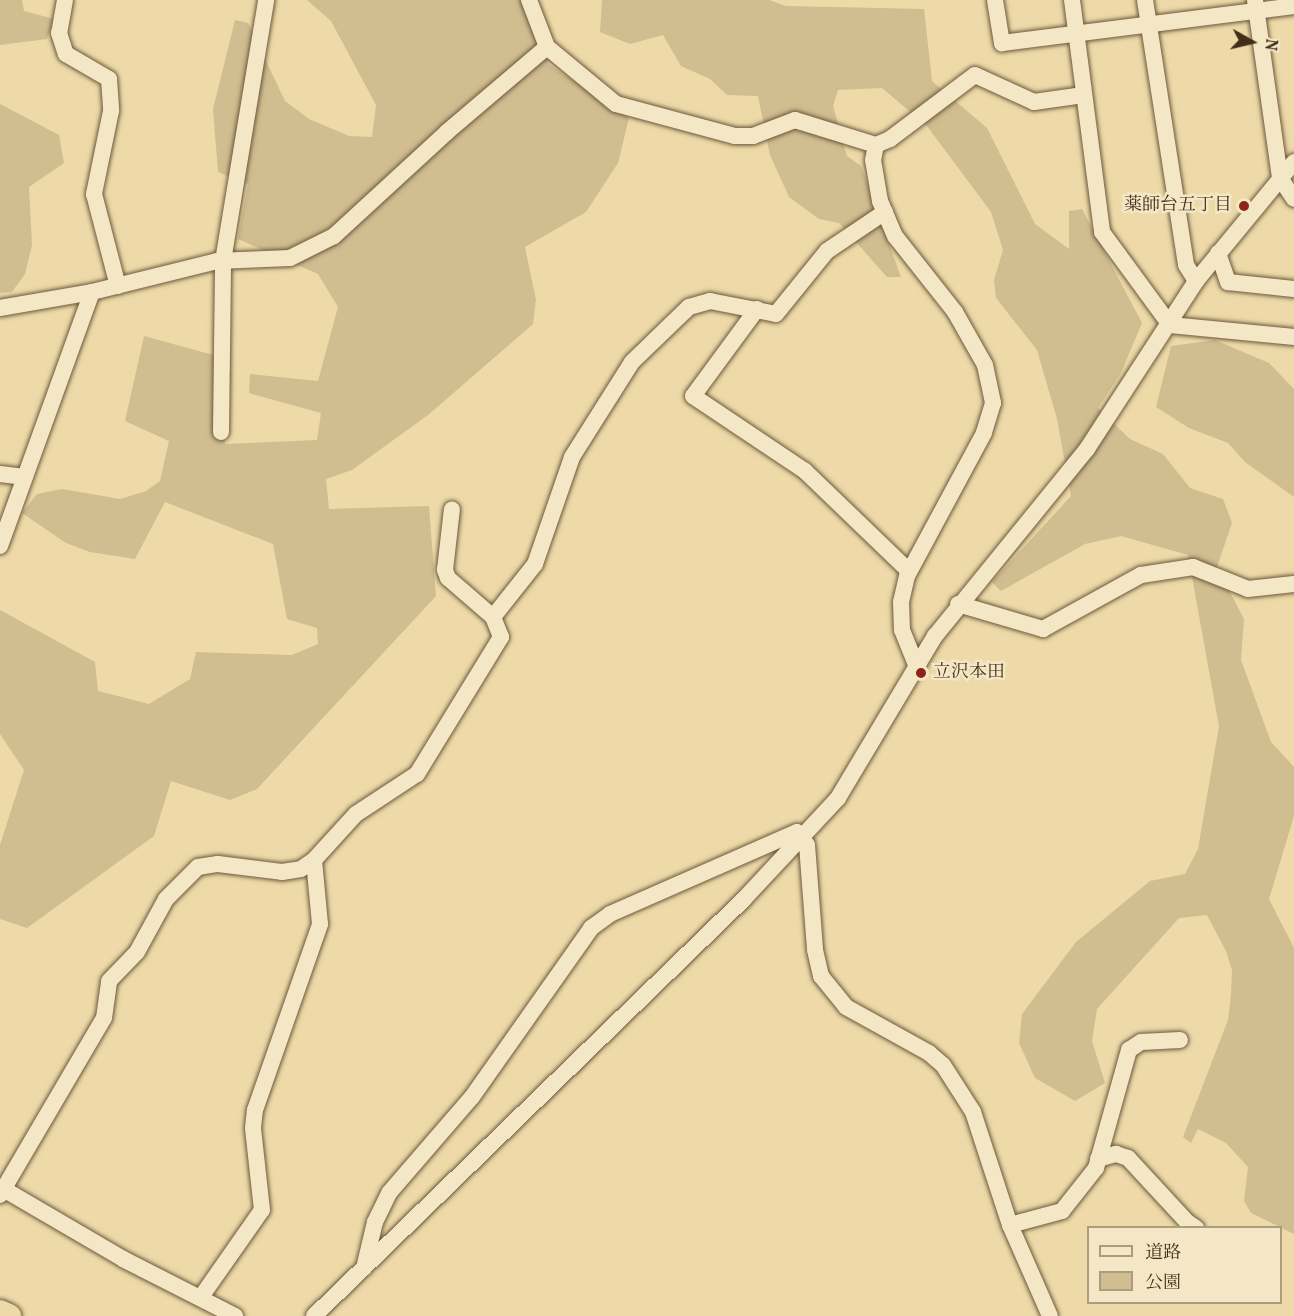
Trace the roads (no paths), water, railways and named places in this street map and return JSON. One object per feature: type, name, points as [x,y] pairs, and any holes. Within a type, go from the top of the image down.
[{"type":"highway","points":[[0,1312],[9,1316]]},
{"type":"street","points":[[65,0],[59,33],[66,54],[109,79],[111,111],[94,194],[118,286]]},
{"type":"street","points":[[221,432],[223,261],[266,0]]},
{"type":"street","points":[[529,0],[547,48],[616,104],[735,136],[753,136],[795,120],[876,145],[890,140],[975,75],[1034,102],[1084,95]]},
{"type":"street","points":[[995,0],[1002,43],[1148,25],[1256,6],[1294,6]]},
{"type":"street","points":[[1072,0],[1102,232],[1170,324],[1294,337]]},
{"type":"street","points":[[1144,0],[1186,265],[1196,281]]},
{"type":"street","points":[[1256,6],[1280,178],[1294,199]]},
{"type":"street","points":[[0,308],[92,292],[223,261],[290,258],[334,236],[447,132],[547,48]]},
{"type":"street","points":[[876,145],[873,160],[885,212],[895,236],[955,312],[984,365],[993,403],[984,433],[909,571],[901,602],[902,630],[916,665]]},
{"type":"street","points":[[314,1316],[743,900],[853,778],[916,665],[958,604],[1087,449],[1196,281],[1294,162]]},
{"type":"street","points":[[493,617],[535,564],[572,457],[632,362],[689,307],[710,301],[776,314],[827,251],[885,212]]},
{"type":"street","points":[[1218,253],[1228,282],[1294,289]]},
{"type":"street","points":[[0,546],[92,292]]},
{"type":"street","points":[[757,309],[693,396],[805,471],[909,571]]},
{"type":"street","points":[[0,474],[25,477]]},
{"type":"street","points":[[236,1316],[123,1259],[1,1191],[104,1018],[109,981],[137,952],[166,899],[198,867],[218,864],[282,872],[301,869],[314,860],[356,814],[417,774],[501,637],[493,617],[448,578],[445,570],[452,509]]},
{"type":"street","points":[[958,604],[1042,629],[1141,576],[1193,567],[1248,589],[1294,585]]},
{"type":"street","points":[[364,1268],[375,1222],[389,1193],[472,1097],[591,928],[610,914],[797,832],[807,845],[814,950],[821,975],[846,1007],[929,1053],[943,1065],[974,1112],[1010,1226],[1050,1316]]},
{"type":"street","points":[[201,1297],[262,1210],[253,1128],[255,1110],[320,924],[314,860]]},
{"type":"street","points":[[1010,1226],[1062,1211],[1098,1159],[1129,1050],[1141,1042],[1180,1040]]},
{"type":"street","points":[[1098,1159],[1116,1154],[1128,1158],[1195,1226]]},
{"type":"place","name":"薬師台五丁目","points":[[1244,206]]},
{"type":"place","name":"立沢本田","points":[[921,673]]}]
